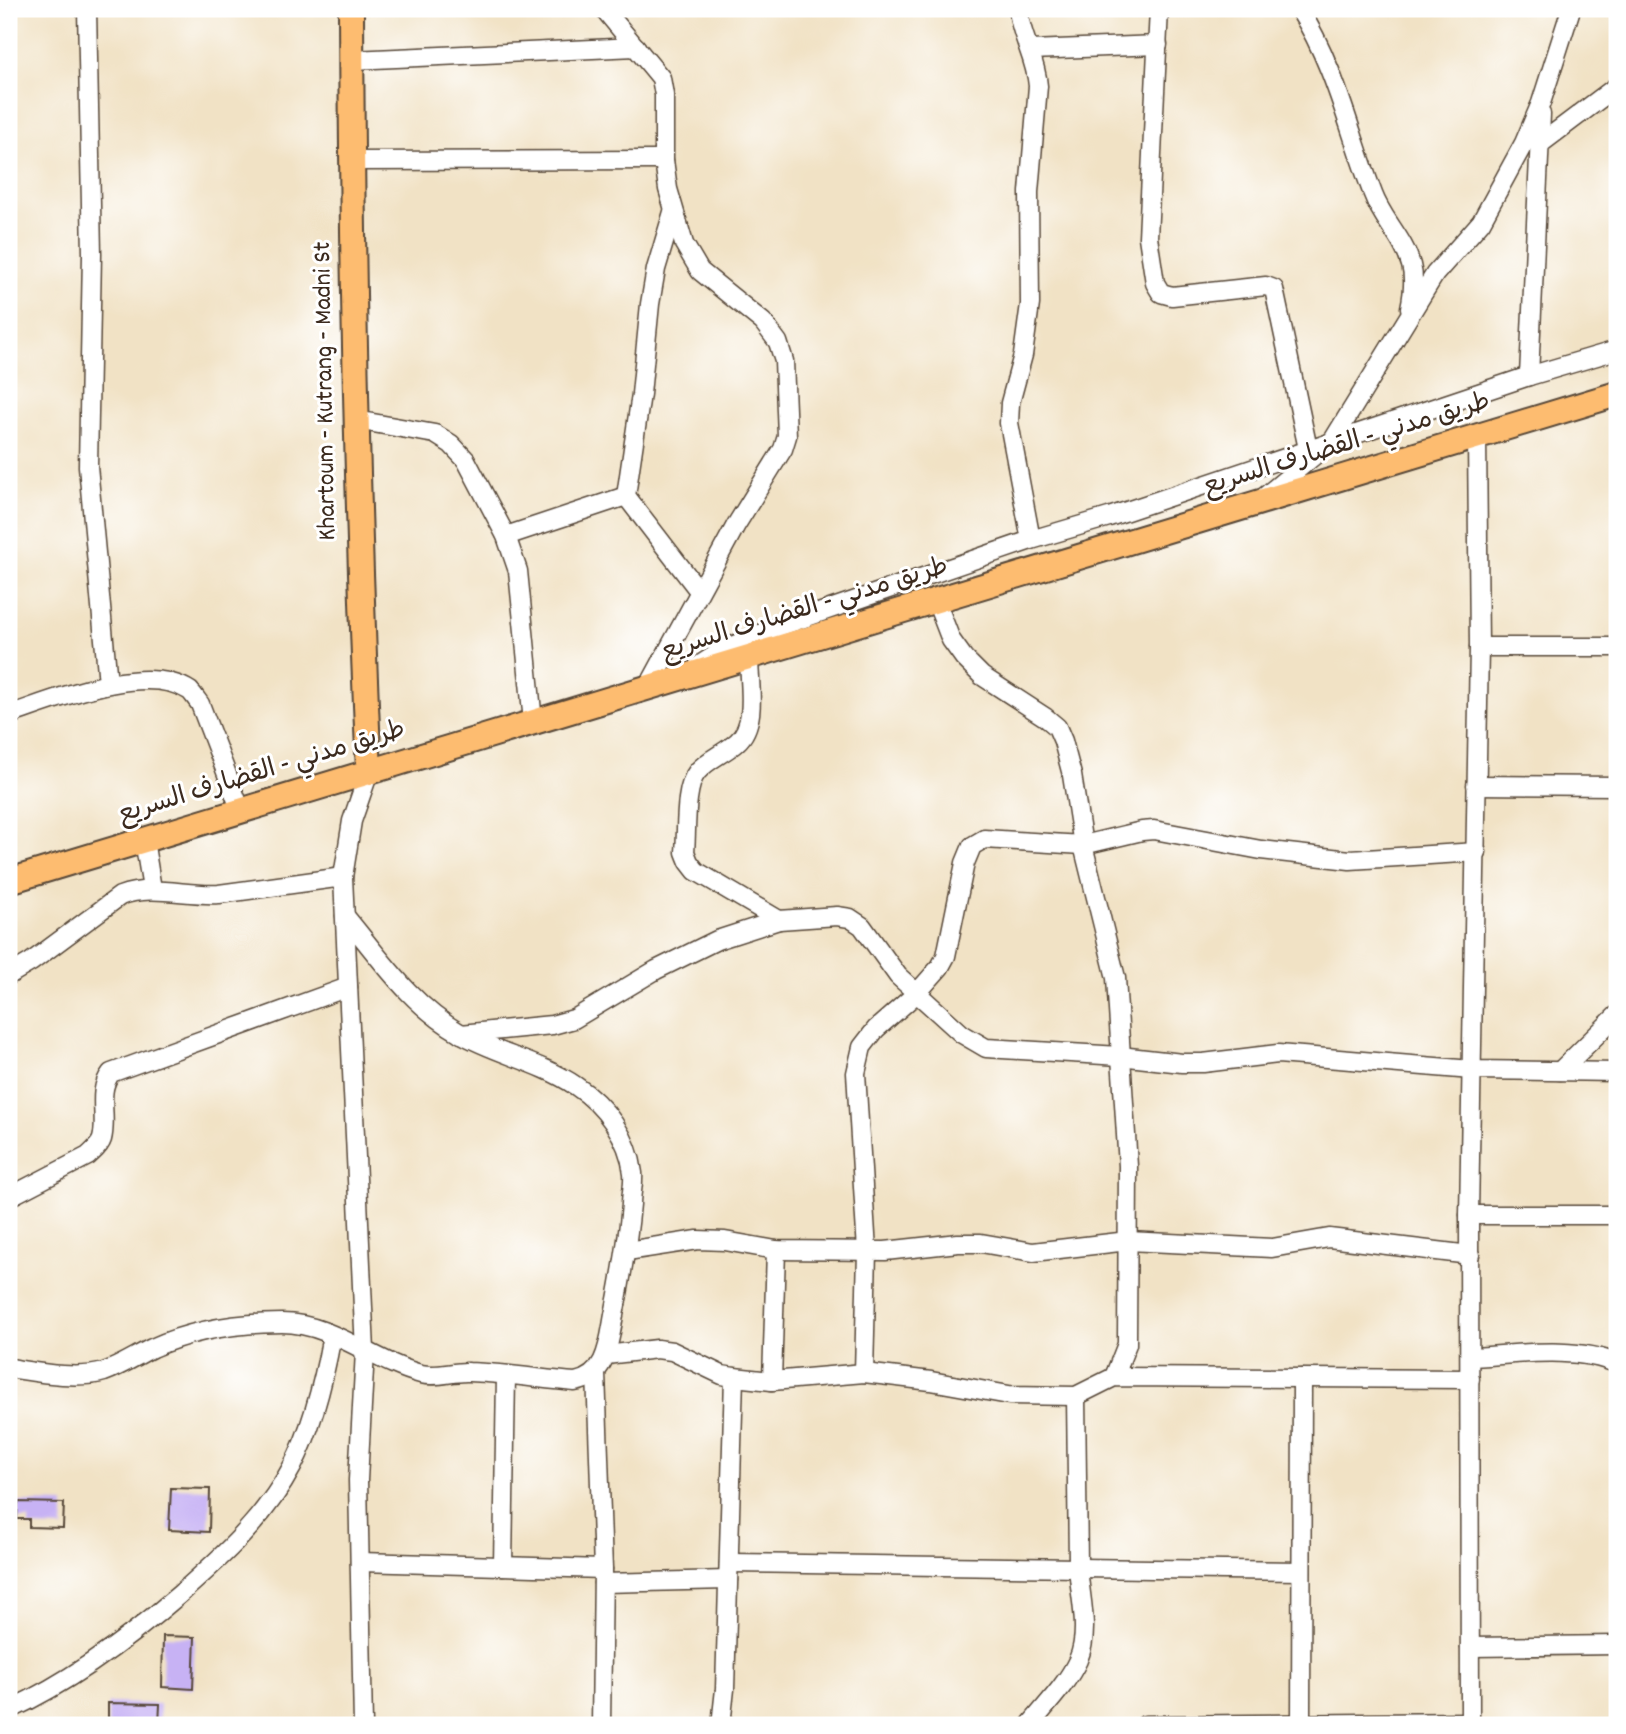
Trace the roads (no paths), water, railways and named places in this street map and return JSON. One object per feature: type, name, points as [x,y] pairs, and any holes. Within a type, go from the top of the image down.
[{"type":"highway","name":"Khartoum - Kutrang - Madni St","points":[[351,9],[356,420],[369,772]]},
{"type":"highway","name":"طريق مدني - القضارف السريع","points":[[9,881],[1617,394]]},
{"type":"street","points":[[87,9],[92,254],[88,466],[108,683]]},
{"type":"street","points":[[604,9],[661,78],[664,95],[664,160],[673,212],[684,244],[699,271],[763,322],[778,342],[784,361],[787,436],[783,449],[699,591],[646,688]]},
{"type":"street","points":[[1018,9],[1037,69],[1038,86],[1029,192],[1030,304],[1023,355],[1010,403],[1009,423],[1031,541]]},
{"type":"street","points":[[1159,9],[1148,237],[1155,283],[1161,293],[1172,296],[1266,286],[1274,289],[1308,449]]},
{"type":"street","points":[[1298,9],[1326,58],[1374,198],[1404,247],[1411,266],[1413,292],[1409,315]]},
{"type":"street","points":[[1256,504],[1333,440],[1434,274],[1481,222],[1524,142],[1541,103],[1571,9]]},
{"type":"street","points":[[1031,50],[1158,45]]},
{"type":"street","points":[[352,60],[636,47]]},
{"type":"street","points":[[1540,144],[1617,86]]},
{"type":"street","points":[[1529,376],[1541,103]]},
{"type":"street","points":[[352,161],[664,160]]},
{"type":"street","points":[[673,212],[656,269],[650,304],[641,394],[626,496],[699,591]]},
{"type":"street","points":[[675,680],[723,650],[769,631],[1333,440],[1617,350]]},
{"type":"street","points":[[356,420],[435,434],[452,444],[466,460],[506,536],[518,571],[533,722]]},
{"type":"street","points":[[1145,1725],[1470,1723],[1469,1215],[1477,852],[1478,437]]},
{"type":"street","points":[[506,536],[626,496]]},
{"type":"street","points":[[936,601],[951,640],[964,658],[982,676],[1057,727],[1072,775],[1083,845],[1116,978],[1128,1166],[1128,1241],[1127,1345],[1114,1377]]},
{"type":"street","points":[[1479,647],[1617,647]]},
{"type":"street","points":[[749,658],[748,724],[739,741],[697,772],[690,786],[685,852],[696,871],[779,919]]},
{"type":"street","points":[[9,715],[108,683],[166,682],[190,691],[200,704],[241,811]]},
{"type":"street","points":[[363,1725],[358,1480],[365,1352],[343,877],[352,821],[369,772]]},
{"type":"street","points":[[1476,785],[1617,786]]},
{"type":"street","points":[[864,1373],[867,1251],[856,1073],[862,1046],[876,1029],[917,993],[946,956],[965,863],[972,846],[984,839],[1083,845],[1154,830],[1261,849],[1350,859],[1477,852]]},
{"type":"street","points":[[144,840],[152,889]]},
{"type":"street","points":[[9,975],[31,962],[120,896],[134,891],[152,889],[199,895],[219,894],[343,877]]},
{"type":"street","points":[[9,1368],[68,1374],[103,1372],[189,1334],[221,1328],[283,1323],[312,1327],[365,1352],[422,1374],[440,1376],[467,1372],[575,1382],[588,1380],[596,1373],[606,1355],[627,1251],[633,1174],[621,1133],[602,1109],[576,1086],[523,1059],[461,1034],[410,995],[345,916]]},
{"type":"street","points":[[461,1034],[552,1025],[574,1018],[688,954],[717,940],[779,919],[850,918],[862,926],[898,976],[962,1034],[986,1048],[1203,1063],[1278,1054],[1472,1070],[1617,1072]]},
{"type":"street","points":[[9,1197],[88,1156],[96,1148],[102,1139],[103,1092],[111,1073],[348,987]]},
{"type":"street","points":[[1560,1071],[1612,1023],[1617,1015]]},
{"type":"street","points":[[1469,1215],[1617,1215]]},
{"type":"street","points":[[627,1251],[698,1240],[725,1241],[776,1250],[896,1251],[958,1243],[1033,1252],[1128,1241],[1272,1248],[1338,1238],[1469,1255]]},
{"type":"street","points":[[772,1381],[776,1250]]},
{"type":"street","points":[[9,1710],[90,1664],[150,1620],[226,1554],[263,1512],[292,1466],[312,1418],[324,1379],[332,1335]]},
{"type":"street","points":[[606,1355],[657,1349],[672,1351],[722,1375],[734,1377],[772,1381],[864,1373],[931,1381],[1009,1395],[1076,1396],[1114,1377],[1470,1379]]},
{"type":"street","points":[[1470,1357],[1565,1353],[1599,1358],[1617,1364]]},
{"type":"street","points":[[596,1373],[603,1576],[601,1725]]},
{"type":"street","points":[[503,1566],[506,1376]]},
{"type":"street","points":[[721,1725],[726,1689],[734,1377]]},
{"type":"street","points":[[1301,1724],[1302,1378]]},
{"type":"street","points":[[1030,1725],[1064,1683],[1078,1660],[1083,1637],[1076,1396]]},
{"type":"street","points":[[360,1562],[503,1566],[603,1576],[1079,1568],[1301,1571]]},
{"type":"street","points":[[1470,1647],[1617,1645]]}]
